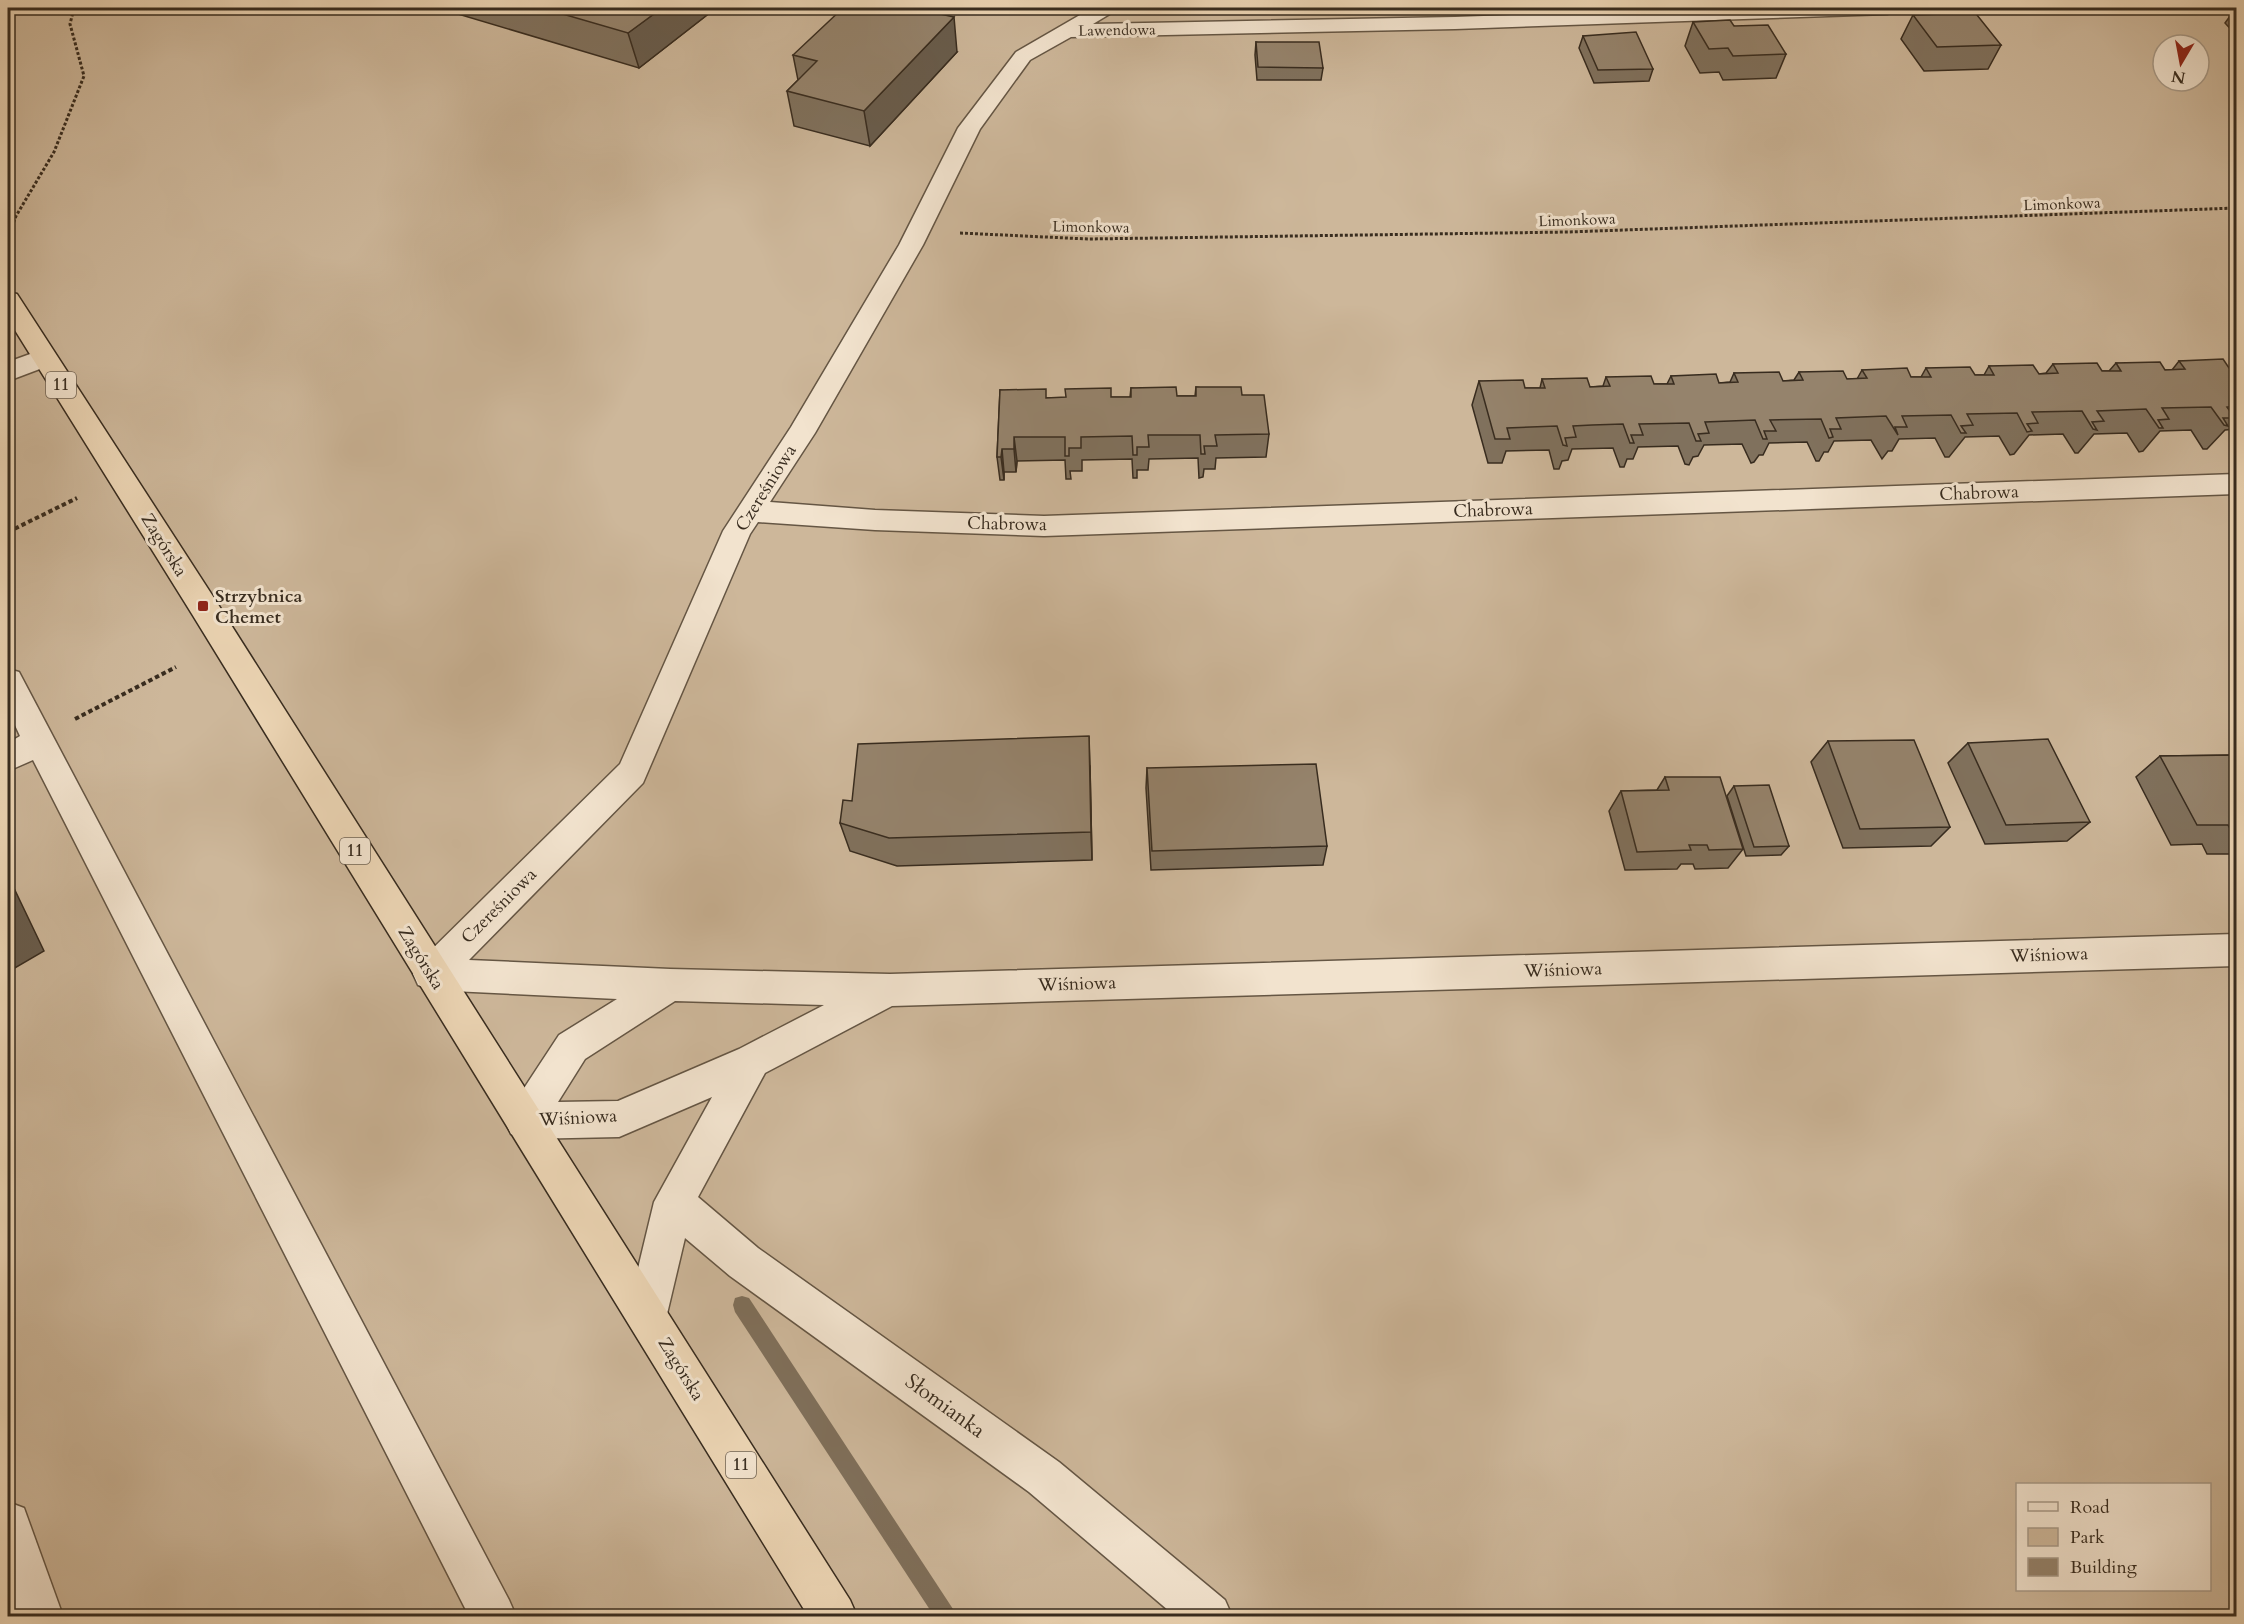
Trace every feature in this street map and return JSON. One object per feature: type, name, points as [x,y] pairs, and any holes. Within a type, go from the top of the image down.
[{"type":"highway","name":"Zagórska","points":[[8,300],[203,606],[834,1617]]},
{"type":"street","name":"Czereśniowa","points":[[431,974],[632,773],[737,531],[801,433],[918,231],[969,128],[1023,56],[1106,8]]},
{"type":"street","name":"Lawendowa","points":[[1066,31],[1455,23],[1887,8]]},
{"type":"street","points":[[8,372],[44,358]]},
{"type":"street","name":"Chabrowa","points":[[750,511],[875,520],[1044,526],[2236,484]]},
{"type":"street","points":[[8,681],[28,746],[493,1617]]},
{"type":"street","name":"Wiśniowa","points":[[431,974],[670,985],[890,990],[2236,950]]},
{"type":"street","name":"Wiśniowa","points":[[524,1121],[572,1047],[670,985]]},
{"type":"street","name":"Wiśniowa","points":[[524,1121],[619,1119],[752,1061],[890,990]]},
{"type":"street","points":[[647,1314],[674,1202],[752,1061]]},
{"type":"street","name":"Słomianka","points":[[674,1202],[744,1262],[1044,1477],[1209,1617]]},
{"type":"street","points":[[8,1524],[40,1617]]},
{"type":"path","points":[[10,232],[16,216],[54,152],[84,76],[70,24],[74,8]]},
{"type":"path","name":"Limonkowa","points":[[918,231],[1088,239],[1568,232],[2236,208]]},
{"type":"path","points":[[8,532],[77,498]]},
{"type":"path","points":[[28,746],[176,667]]},
{"type":"green space","points":[[8,8],[2236,8],[2236,1616],[8,1616]]},
{"type":"building","points":[[542,8],[662,8],[628,33]]},
{"type":"building","points":[[843,8],[913,8],[954,17],[864,111],[787,91],[817,61],[793,55]]},
{"type":"building","points":[[1973,10],[2001,45],[1937,47],[1913,15],[1943,14],[1941,11]]},
{"type":"building","points":[[1730,20],[1734,26],[1768,25],[1786,54],[1733,56],[1728,48],[1709,49],[1693,22]]},
{"type":"building","points":[[1636,32],[1653,69],[1598,70],[1583,36]]},
{"type":"building","points":[[1256,42],[1319,42],[1323,68],[1258,67]]},
{"type":"building","points":[[2223,359],[2229,368],[2236,368],[2236,406],[2227,407],[2235,418],[2223,418],[2228,426],[2224,425],[2211,407],[2162,408],[2169,419],[2158,420],[2163,428],[2159,428],[2146,409],[2097,411],[2104,421],[2092,422],[2097,430],[2093,429],[2082,411],[2032,412],[2038,423],[2027,424],[2032,431],[2027,432],[2017,413],[1967,414],[1973,425],[1961,426],[1966,433],[1961,433],[1951,415],[1902,416],[1907,427],[1895,427],[1898,435],[1886,416],[1836,418],[1841,429],[1830,429],[1833,437],[1829,438],[1821,419],[1770,420],[1776,431],[1764,431],[1767,439],[1763,439],[1755,420],[1705,422],[1709,433],[1698,434],[1701,441],[1696,441],[1689,423],[1639,424],[1643,435],[1631,435],[1634,443],[1630,443],[1623,424],[1573,426],[1576,437],[1565,438],[1567,446],[1563,445],[1557,426],[1507,428],[1510,439],[1495,439],[1479,381],[1523,380],[1525,388],[1545,388],[1542,379],[1587,378],[1590,387],[1610,386],[1606,377],[1651,376],[1654,384],[1674,384],[1671,376],[1716,374],[1719,383],[1738,382],[1734,373],[1779,372],[1783,381],[1803,380],[1799,372],[1843,371],[1847,379],[1867,378],[1862,370],[1907,368],[1911,377],[1931,377],[1926,368],[1970,367],[1975,375],[1994,375],[1989,366],[2033,365],[2039,374],[2058,373],[2053,364],[2097,363],[2102,371],[2121,371],[2116,363],[2160,362],[2165,370],[2185,369],[2179,361]]},
{"type":"building","points":[[1176,387],[1177,396],[1196,396],[1196,387],[1241,387],[1242,395],[1264,395],[1269,434],[1215,435],[1217,446],[1204,446],[1205,454],[1201,454],[1200,435],[1148,435],[1149,447],[1137,447],[1137,455],[1133,455],[1132,436],[1081,437],[1081,448],[1069,448],[1069,456],[1065,456],[1065,437],[1014,437],[1014,449],[1002,449],[1001,457],[997,457],[1000,390],[1046,389],[1046,398],[1066,397],[1065,389],[1111,388],[1111,397],[1131,397],[1131,388]]},
{"type":"building","points":[[1089,736],[1091,832],[889,838],[840,823],[843,800],[852,801],[858,744]]},
{"type":"building","points":[[2048,739],[2090,822],[2006,825],[1968,743]]},
{"type":"building","points":[[1914,740],[1950,827],[1860,829],[1828,741]]},
{"type":"building","points":[[2236,755],[2236,835],[2228,825],[2197,825],[2160,756]]},
{"type":"building","points":[[1316,764],[1327,846],[1152,851],[1147,768]]},
{"type":"building","points":[[1665,777],[1720,777],[1743,849],[1709,850],[1707,845],[1689,845],[1691,850],[1637,852],[1621,791],[1669,790]]},
{"type":"building","points":[[1769,785],[1789,846],[1754,847],[1734,786]]},
{"type":"waterway","points":[[742,1305],[946,1616]]},
{"type":"place","name":"Strzybnica Chemet","points":[[203,606]]}]
